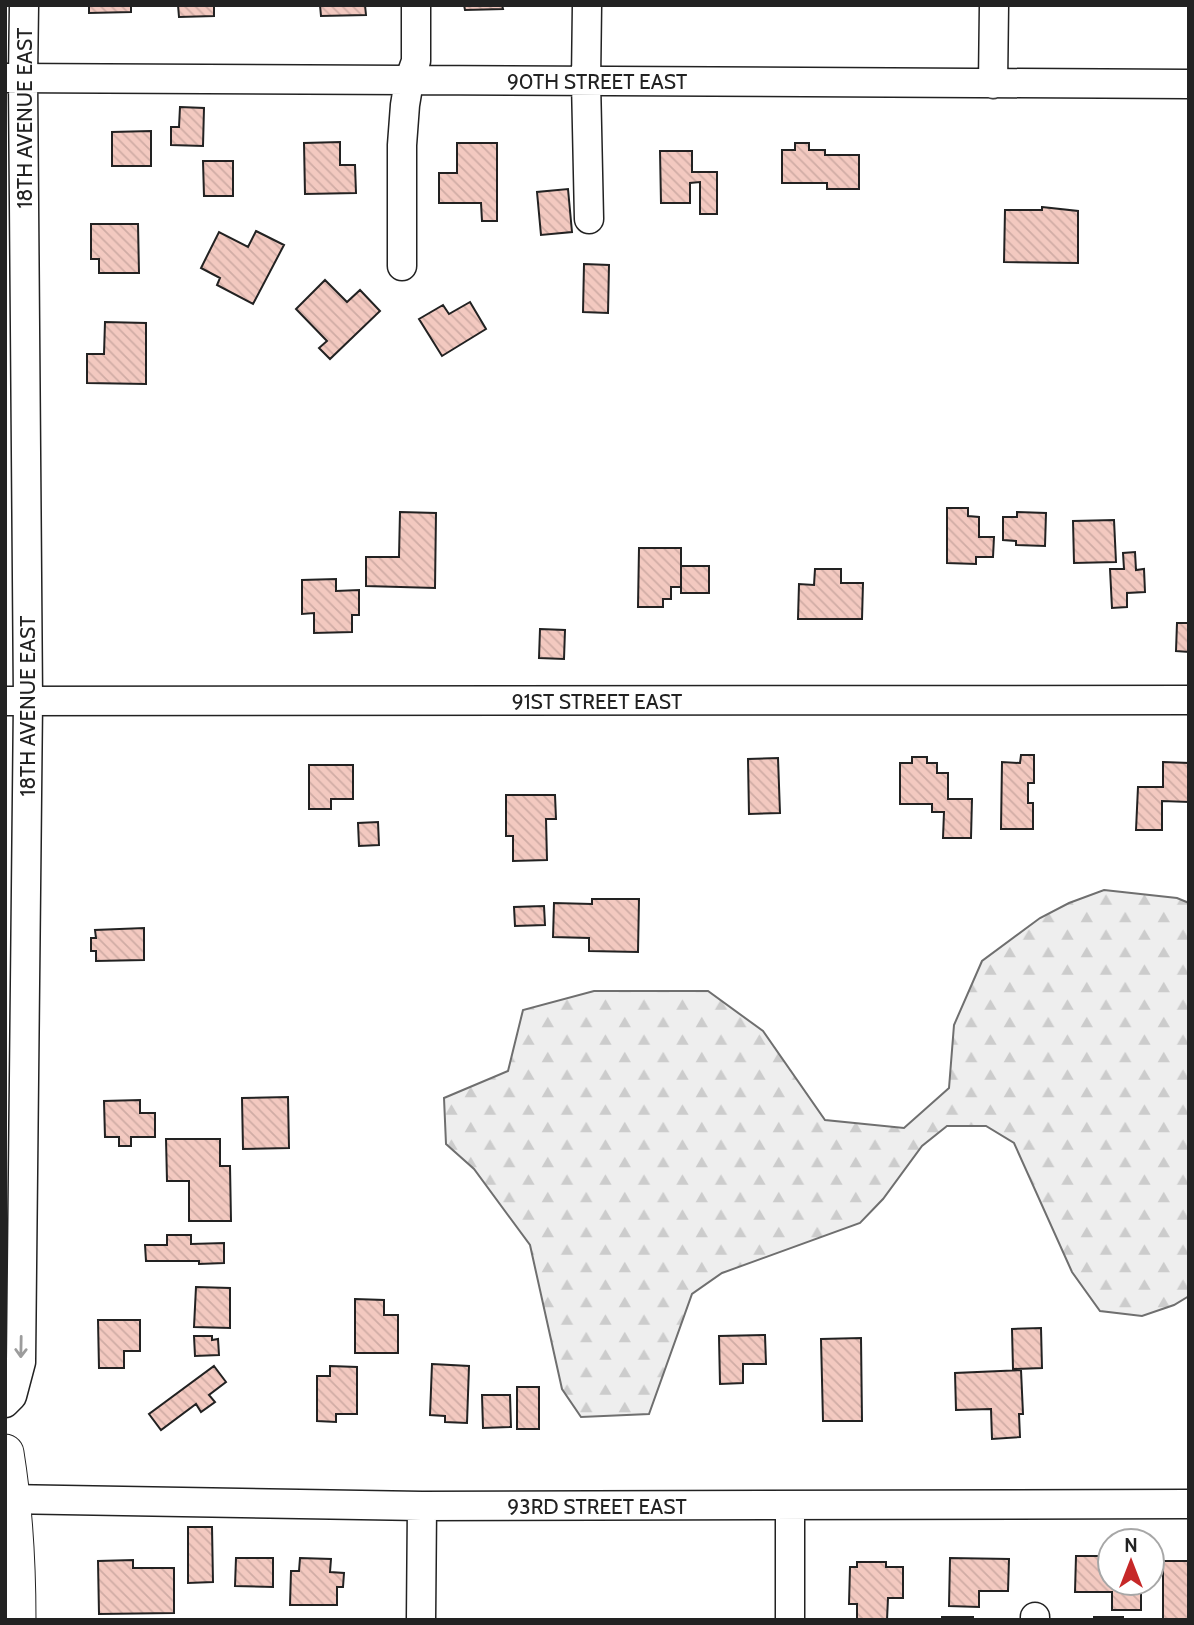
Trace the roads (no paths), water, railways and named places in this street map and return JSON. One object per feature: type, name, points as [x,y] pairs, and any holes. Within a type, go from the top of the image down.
[{"type":"main road","points":[[5,1453],[17,1562],[17,1620]]},
{"type":"street","name":"18TH AVENUE EAST","points":[[5,1403],[12,1396],[21,1362],[16,832],[14,78],[24,5]]},
{"type":"street","points":[[402,266],[401,145],[409,80],[416,61],[416,5]]},
{"type":"street","points":[[587,5],[589,219]]},
{"type":"street","points":[[993,83],[994,5]]},
{"type":"street","name":"90TH STREET EAST","points":[[14,78],[1189,84]]},
{"type":"street","name":"91ST STREET EAST","points":[[17,701],[1189,700]]},
{"type":"street","name":"93RD STREET EAST","points":[[9,1499],[422,1506],[1189,1504]]},
{"type":"street","points":[[790,1505],[790,1620]]},
{"type":"street","points":[[421,1620],[422,1506]]}]
